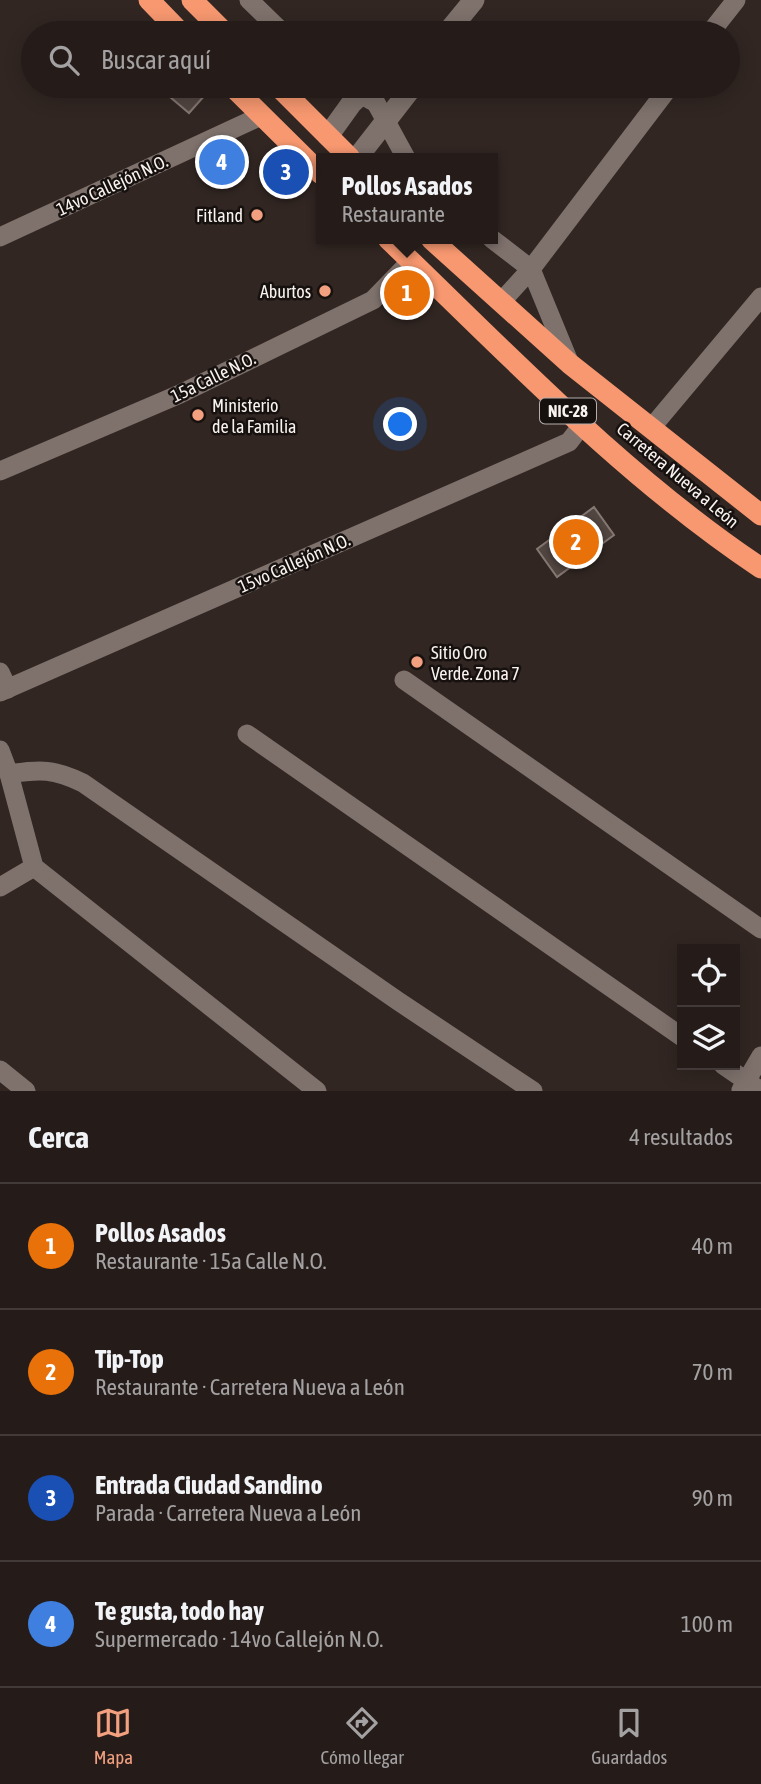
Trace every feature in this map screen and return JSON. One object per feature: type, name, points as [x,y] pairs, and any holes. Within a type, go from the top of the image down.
[{"type":"highway","points":[[149,0],[169,21]]},
{"type":"highway","points":[[192,0],[213,21]]},
{"type":"highway","points":[[244,98],[316,169]]},
{"type":"highway","points":[[290,98],[345,153]]},
{"type":"highway","name":"Carretera Nueva a León","points":[[393,244],[582,425],[718,540],[761,568]]},
{"type":"highway","name":"Carretera Nueva a León","points":[[436,244],[570,364],[761,515]]},
{"type":"street","points":[[249,0],[271,21]]},
{"type":"street","points":[[457,21],[474,0]]},
{"type":"street","points":[[719,21],[736,0]]},
{"type":"street","points":[[328,136],[353,98]]},
{"type":"street","points":[[370,98],[376,103],[404,153]]},
{"type":"street","points":[[361,153],[404,98]]},
{"type":"street","points":[[500,302],[531,269],[661,98]]},
{"type":"street","name":"14vo Callejón N.O.","points":[[0,237],[261,116]]},
{"type":"street","points":[[498,244],[531,269],[570,364]]},
{"type":"street","name":"15a Calle N.O.","points":[[0,471],[180,394],[373,300],[411,261]]},
{"type":"street","points":[[652,427],[761,297]]},
{"type":"street","name":"15vo Callejón N.O.","points":[[3,685],[569,442],[582,425]]},
{"type":"street","points":[[404,680],[761,929]]},
{"type":"street","points":[[247,734],[677,1034]]},
{"type":"street","points":[[0,750],[34,867],[317,1091]]},
{"type":"street","points":[[9,774],[33,770],[60,772],[83,783],[533,1091]]},
{"type":"street","points":[[0,887],[34,867]]},
{"type":"street","points":[[729,1070],[749,1088],[761,1056]]},
{"type":"street","points":[[0,1070],[26,1091]]},
{"type":"building","points":[[171,98],[202,98],[189,113]]},
{"type":"building","points":[[594,507],[614,535],[557,577],[537,549]]},
{"type":"place","name":"Te gusta, todo hay","points":[[222,162]]},
{"type":"place","name":"Entrada Ciudad Sandino","points":[[286,172]]},
{"type":"place","name":"Fitland","points":[[257,215]]},
{"type":"place","name":"Aburtos","points":[[325,291]]},
{"type":"place","name":"Pollos Asados","points":[[407,293]]},
{"type":"place","name":"Ministerio de la Familia","points":[[198,415]]},
{"type":"place","name":"Tip-Top","points":[[576,542]]},
{"type":"place","name":"Sitio Oro Verde. Zona 7","points":[[417,662]]}]
